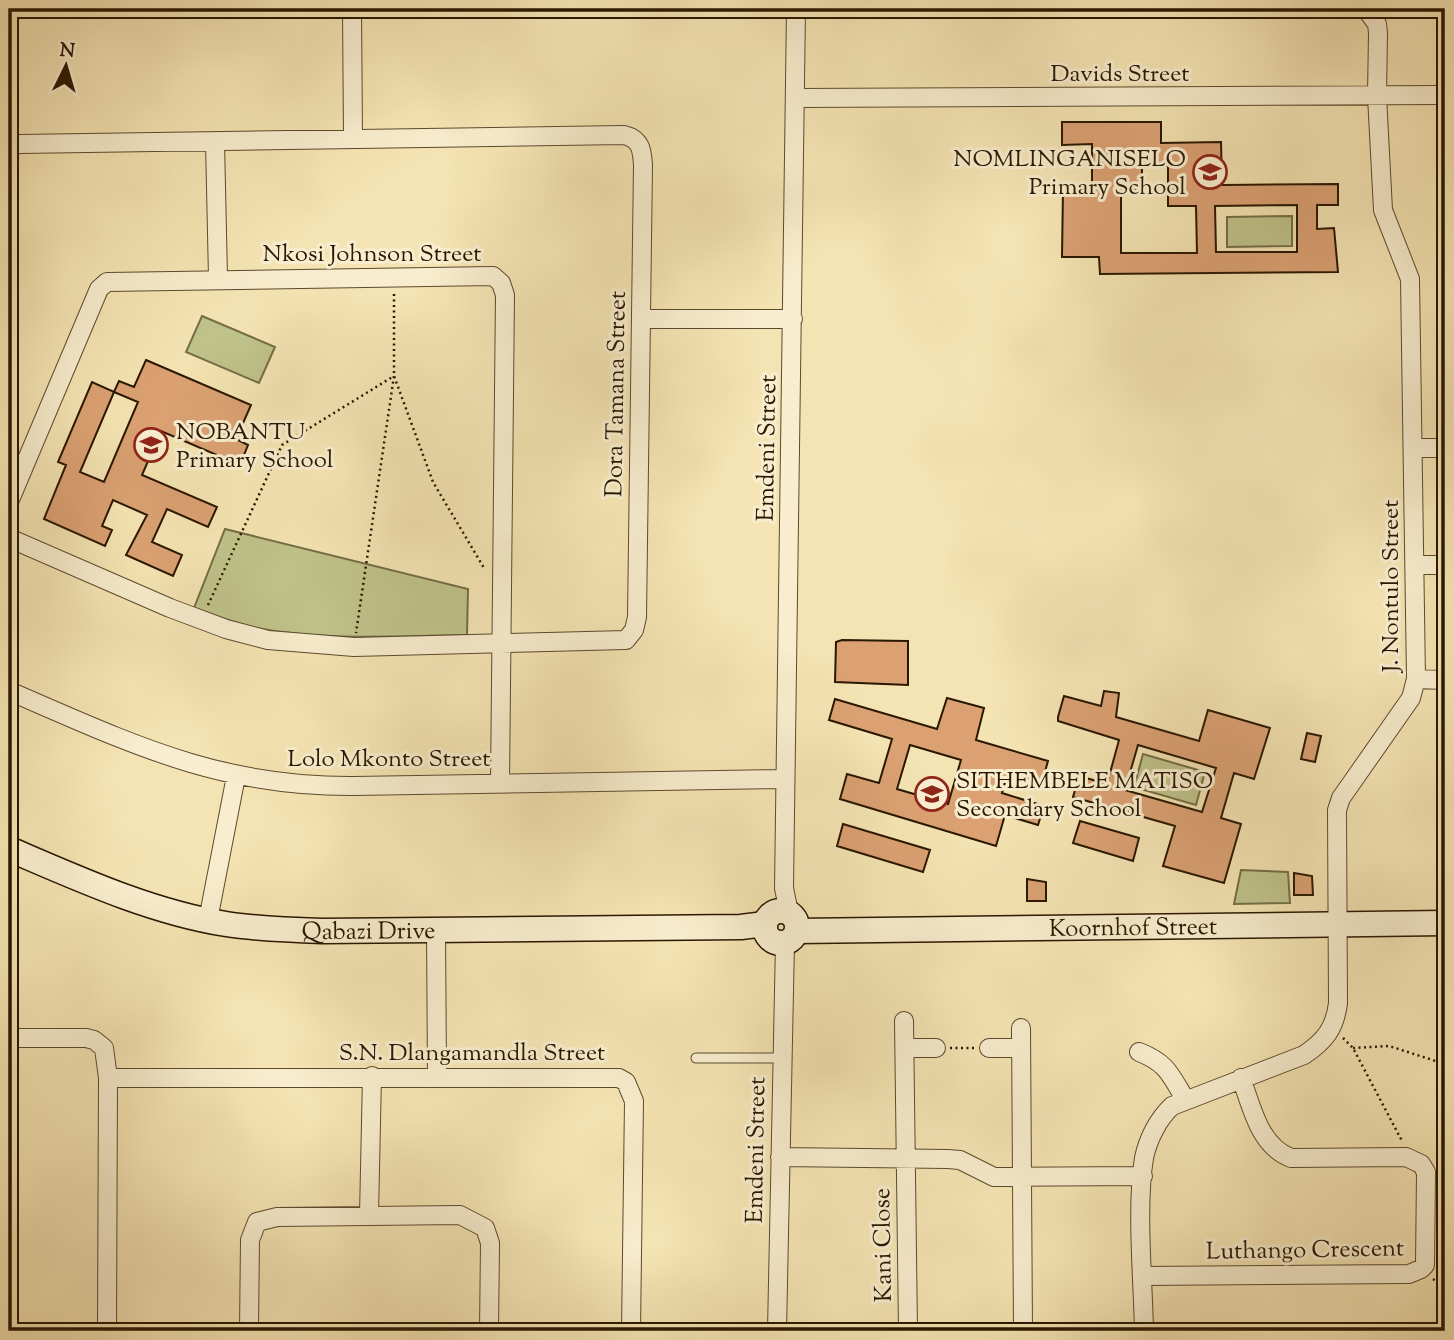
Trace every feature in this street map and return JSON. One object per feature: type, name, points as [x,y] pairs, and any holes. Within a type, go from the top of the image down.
[{"type":"street","points":[[352,9],[354,139]]},
{"type":"street","name":"Emdeni Street","points":[[777,1331],[796,9]]},
{"type":"street","name":"J. Nontulo Street","points":[[1333,1027],[1338,1003],[1336,821],[1341,798],[1411,698],[1416,679],[1415,449],[1410,279],[1383,210],[1377,96],[1377,24],[1366,9]]},
{"type":"street","name":"Davids Street","points":[[796,99],[1445,95]]},
{"type":"street","name":"Dora Tamana Street","points":[[9,148],[19,144],[624,135],[634,139],[642,149],[643,164],[634,630],[631,636],[620,642],[354,647],[260,638],[202,620],[9,538]]},
{"type":"street","points":[[215,142],[218,278]]},
{"type":"street","name":"Nkosi Johnson Street","points":[[9,502],[102,285],[116,280],[218,278],[487,275],[497,279],[504,289],[500,783]]},
{"type":"street","points":[[641,318],[793,319]]},
{"type":"street","points":[[1415,449],[1445,448]]},
{"type":"street","points":[[1416,565],[1445,565]]},
{"type":"street","points":[[1416,679],[1445,680]]},
{"type":"street","name":"Lolo Mkonto Street","points":[[9,691],[153,752],[236,776],[331,786],[785,779]]},
{"type":"street","points":[[208,920],[236,776]]},
{"type":"street","name":"Qabazi Drive","points":[[9,849],[98,887],[208,920],[254,927],[323,931],[781,927]]},
{"type":"street","name":"Koornhof Street","points":[[781,927],[1444,923]]},
{"type":"street","points":[[436,930],[437,1075]]},
{"type":"street","name":"Kani Close","points":[[904,1021],[908,1331]]},
{"type":"street","points":[[1144,1331],[1143,1177],[1148,1143],[1162,1115],[1185,1099],[1304,1055],[1320,1044],[1333,1027]]},
{"type":"street","points":[[1021,1028],[1023,1331]]},
{"type":"street","points":[[9,1038],[94,1040],[104,1048],[107,1078],[107,1331]]},
{"type":"street","points":[[905,1048],[936,1048]]},
{"type":"street","points":[[989,1048],[1021,1048]]},
{"type":"street","points":[[1139,1052],[1159,1060],[1166,1067],[1185,1099]]},
{"type":"street","points":[[369,1215],[372,1076]]},
{"type":"street","name":"S.N. Dlangamandla Street","points":[[107,1078],[609,1076],[626,1083],[634,1101],[631,1331]]},
{"type":"street","points":[[1241,1078],[1264,1138],[1280,1154],[1291,1158],[1406,1157]]},
{"type":"street","points":[[779,1157],[960,1160],[990,1177],[1143,1177]]},
{"type":"street","name":"Luthango Crescent","points":[[1143,1276],[1409,1274],[1421,1269],[1427,1260],[1426,1172],[1421,1164],[1406,1157]]},
{"type":"street","points":[[249,1331],[250,1240],[257,1222],[277,1217],[369,1215],[460,1215],[479,1223],[490,1243],[489,1331]]},
{"type":"lane","points":[[1442,974],[1444,923]]},
{"type":"lane","points":[[696,1058],[781,1058]]},
{"type":"path","points":[[354,647],[394,376],[393,276]]},
{"type":"path","points":[[394,376],[433,481],[484,568]]},
{"type":"path","points":[[202,620],[282,445],[394,376]]},
{"type":"path","points":[[1333,1027],[1353,1048],[1404,1144],[1406,1157]]},
{"type":"path","points":[[1353,1048],[1389,1046],[1445,1064]]},
{"type":"path","points":[[936,1048],[989,1048]]},
{"type":"path","points":[[1421,1269],[1442,1286],[1445,1331]]},
{"type":"green space","points":[[1292,216],[1292,246],[1227,247],[1227,217]]},
{"type":"green space","points":[[202,316],[275,347],[259,383],[186,352]]},
{"type":"green space","points":[[225,529],[468,589],[467,635],[308,635],[248,626],[194,608]]},
{"type":"green space","points":[[1143,754],[1205,772],[1196,805],[1134,787]]},
{"type":"green space","points":[[1241,870],[1288,872],[1290,903],[1234,904]]},
{"type":"building","points":[[1062,122],[1161,122],[1161,143],[1221,142],[1222,185],[1338,184],[1338,205],[1317,205],[1317,229],[1334,228],[1338,272],[1100,274],[1099,257],[1062,257],[1063,188],[1092,188],[1092,144],[1062,145]],"holes":[[[1142,166],[1168,166],[1168,206],[1196,206],[1197,253],[1121,253],[1121,190],[1142,190]],[[1297,205],[1297,252],[1216,252],[1215,206]]]},
{"type":"building","points":[[146,360],[251,405],[236,439],[248,445],[240,465],[161,431],[142,475],[217,507],[208,527],[167,509],[152,542],[182,555],[173,576],[126,555],[147,515],[113,500],[102,526],[112,530],[105,546],[44,519],[66,465],[58,462],[92,382],[114,392],[119,381],[134,387]],"holes":[[[114,392],[138,402],[104,482],[80,472]]]},
{"type":"building","points":[[908,641],[908,685],[835,682],[836,642]]},
{"type":"building","points":[[1104,691],[1119,693],[1116,717],[1199,741],[1208,710],[1270,728],[1254,779],[1234,773],[1221,818],[1241,824],[1224,883],[1163,866],[1175,826],[1073,797],[1079,776],[1107,784],[1119,740],[1058,721],[1064,696],[1101,706]],"holes":[[[1138,745],[1216,768],[1202,812],[1125,790]]]},
{"type":"building","points":[[947,698],[984,708],[976,740],[1048,761],[1042,782],[1008,772],[1002,793],[1044,806],[1038,825],[1005,815],[996,846],[840,799],[847,774],[879,783],[892,739],[829,720],[835,699],[937,729]],"holes":[[[910,745],[961,760],[948,804],[897,789]]]},
{"type":"building","points":[[1307,733],[1321,736],[1315,762],[1301,759]]},
{"type":"building","points":[[1080,821],[1139,838],[1133,861],[1073,843]]},
{"type":"building","points":[[843,824],[930,850],[923,872],[837,846]]},
{"type":"building","points":[[1294,873],[1312,876],[1313,895],[1294,895]]},
{"type":"building","points":[[1027,879],[1046,882],[1046,901],[1027,901]]},
{"type":"place","name":"NOMLINGANISELO Primary School","points":[[1210,172]]},
{"type":"place","name":"NOBANTU Primary School","points":[[151,445]]},
{"type":"place","name":"SITHEMBELE MATISO Secondary School","points":[[932,794]]}]
